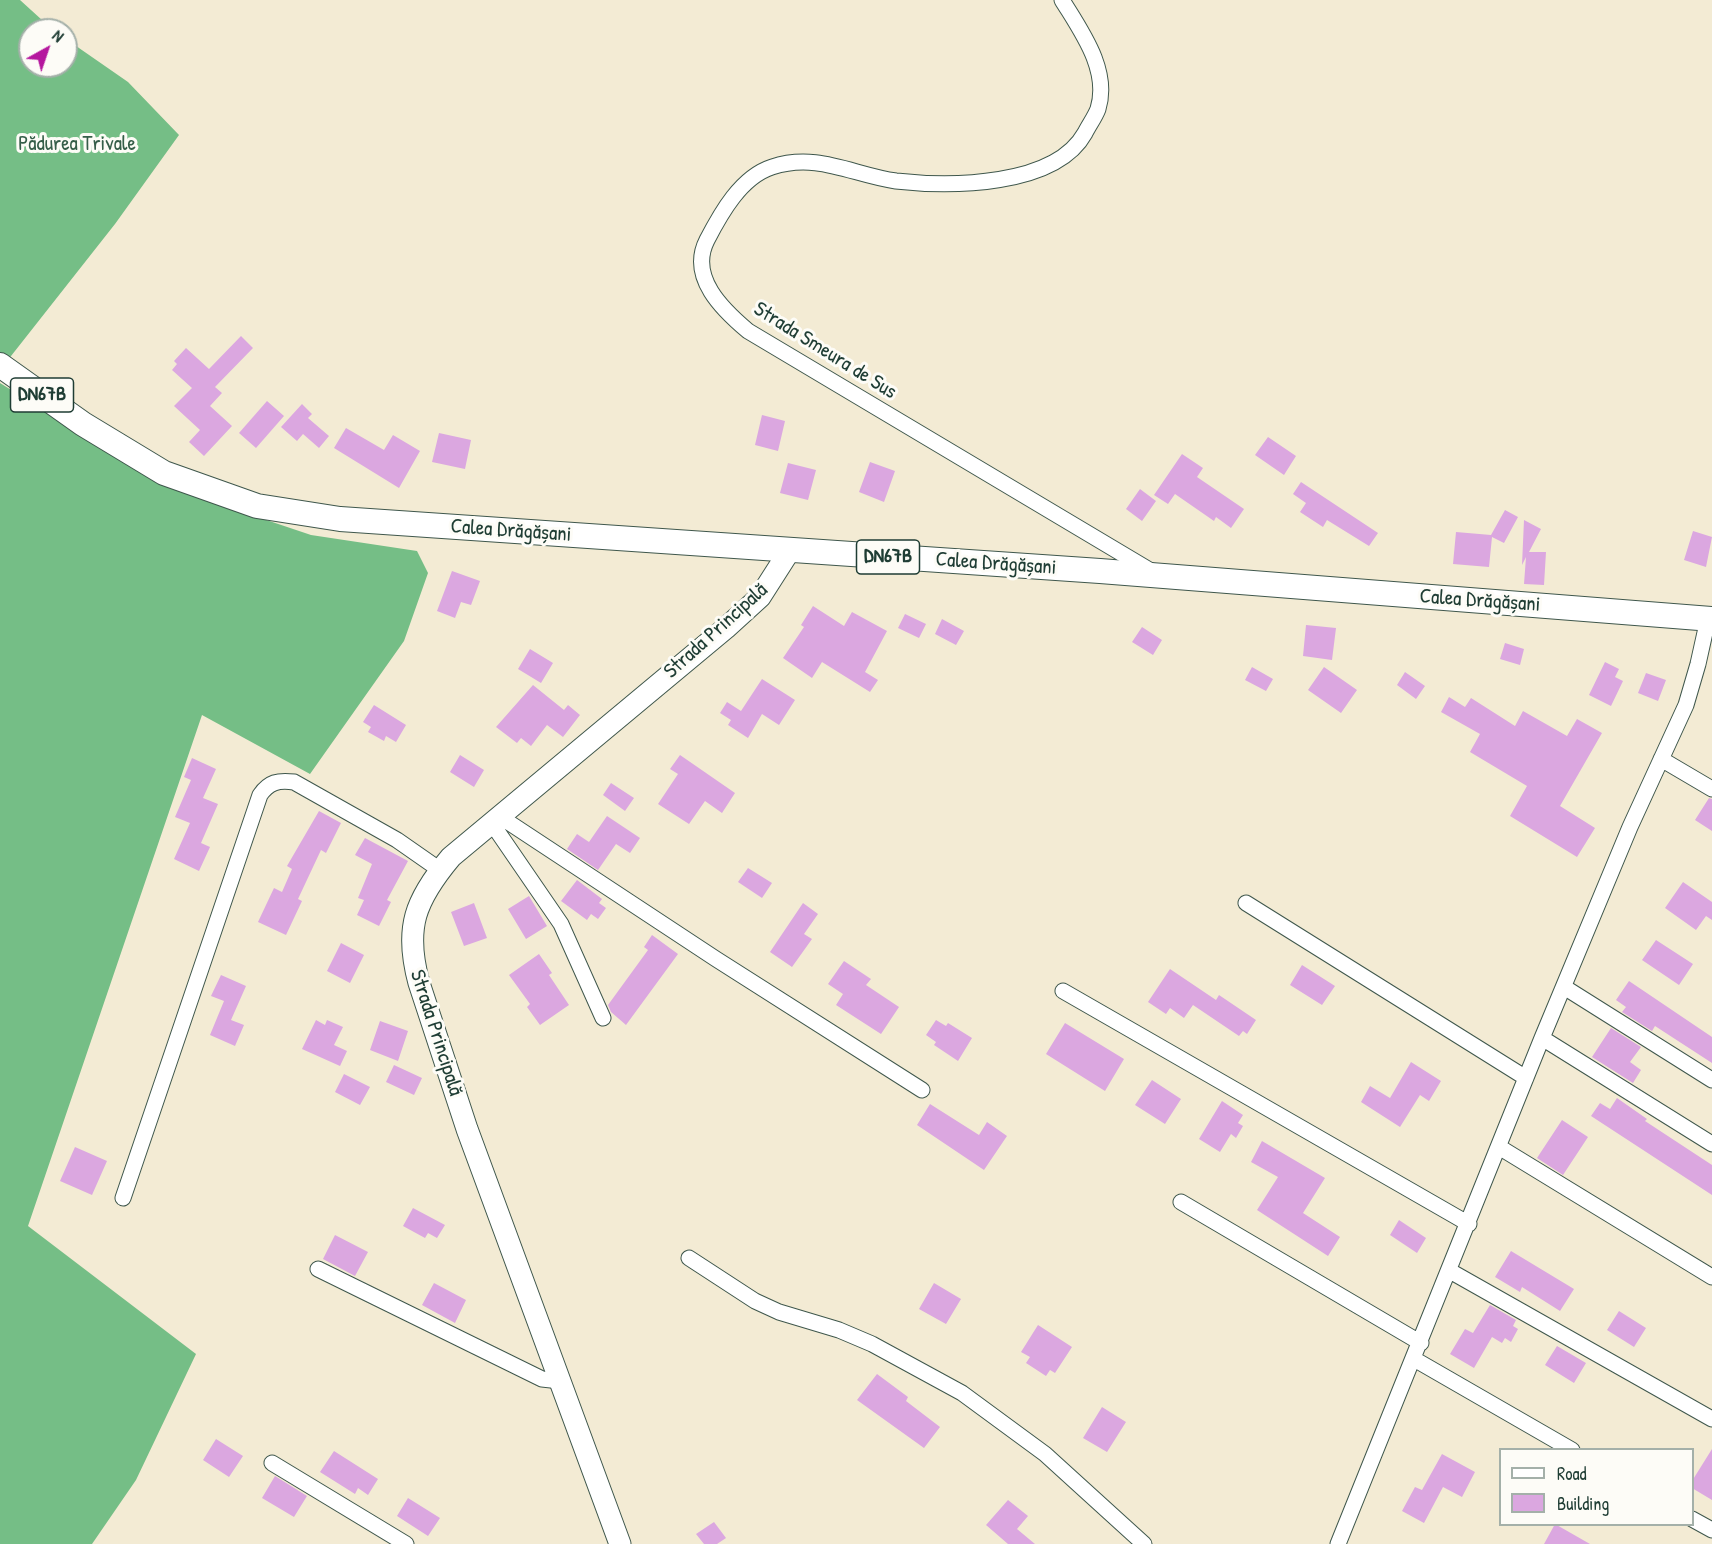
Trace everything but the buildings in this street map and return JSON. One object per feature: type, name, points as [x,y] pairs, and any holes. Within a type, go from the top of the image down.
[{"type":"main road","name":"Calea Drăgășani","points":[[0,365],[83,424],[164,472],[257,506],[340,519],[1159,576],[1710,619]]},
{"type":"street","name":"Strada Smeura de Sus","points":[[1062,0],[1086,38],[1097,66],[1100,86],[1098,109],[1082,138],[1067,153],[1035,172],[985,180],[895,181],[822,162],[795,162],[770,167],[750,181],[723,210],[705,245],[702,270],[709,290],[748,331],[1159,576]]},
{"type":"street","name":"Strada Principală","points":[[620,1544],[467,1129],[414,965],[414,922],[420,898],[450,857],[726,628],[760,597],[790,550]]},
{"type":"street","points":[[1338,1544],[1469,1224],[1542,1038],[1686,705],[1710,619]]},
{"type":"street","points":[[1661,759],[1712,789]]},
{"type":"street","points":[[123,1198],[260,795],[267,785],[280,780],[294,782],[397,840],[440,870]]},
{"type":"street","points":[[495,819],[561,924],[603,1018]]},
{"type":"street","points":[[495,819],[922,1090]]},
{"type":"street","points":[[1246,903],[1526,1078]]},
{"type":"street","points":[[1564,987],[1712,1080]]},
{"type":"street","points":[[1063,991],[1469,1224]]},
{"type":"street","points":[[1542,1038],[1712,1144]]},
{"type":"street","points":[[1499,1148],[1712,1277]]},
{"type":"street","points":[[1181,1202],[1421,1343]]},
{"type":"street","points":[[689,1258],[755,1301],[779,1312],[839,1330],[872,1344],[962,1393],[1045,1454],[1144,1544]]},
{"type":"street","points":[[318,1269],[542,1379],[560,1381]]},
{"type":"street","points":[[1450,1271],[1712,1419]]},
{"type":"street","points":[[1414,1359],[1570,1448]]},
{"type":"street","points":[[273,1463],[406,1544]]},
{"type":"street","points":[[1694,1520],[1712,1530]]},
{"type":"green space","name":"Pădurea Trivale","points":[[0,0],[20,0],[40,18],[18,18],[18,78],[78,78],[78,47],[128,82],[179,135],[115,224],[0,370]]},
{"type":"green space","points":[[0,383],[168,487],[311,535],[417,551],[428,573],[404,641],[310,774],[202,715],[28,1226],[196,1354],[136,1480],[92,1544],[0,1544]]}]
